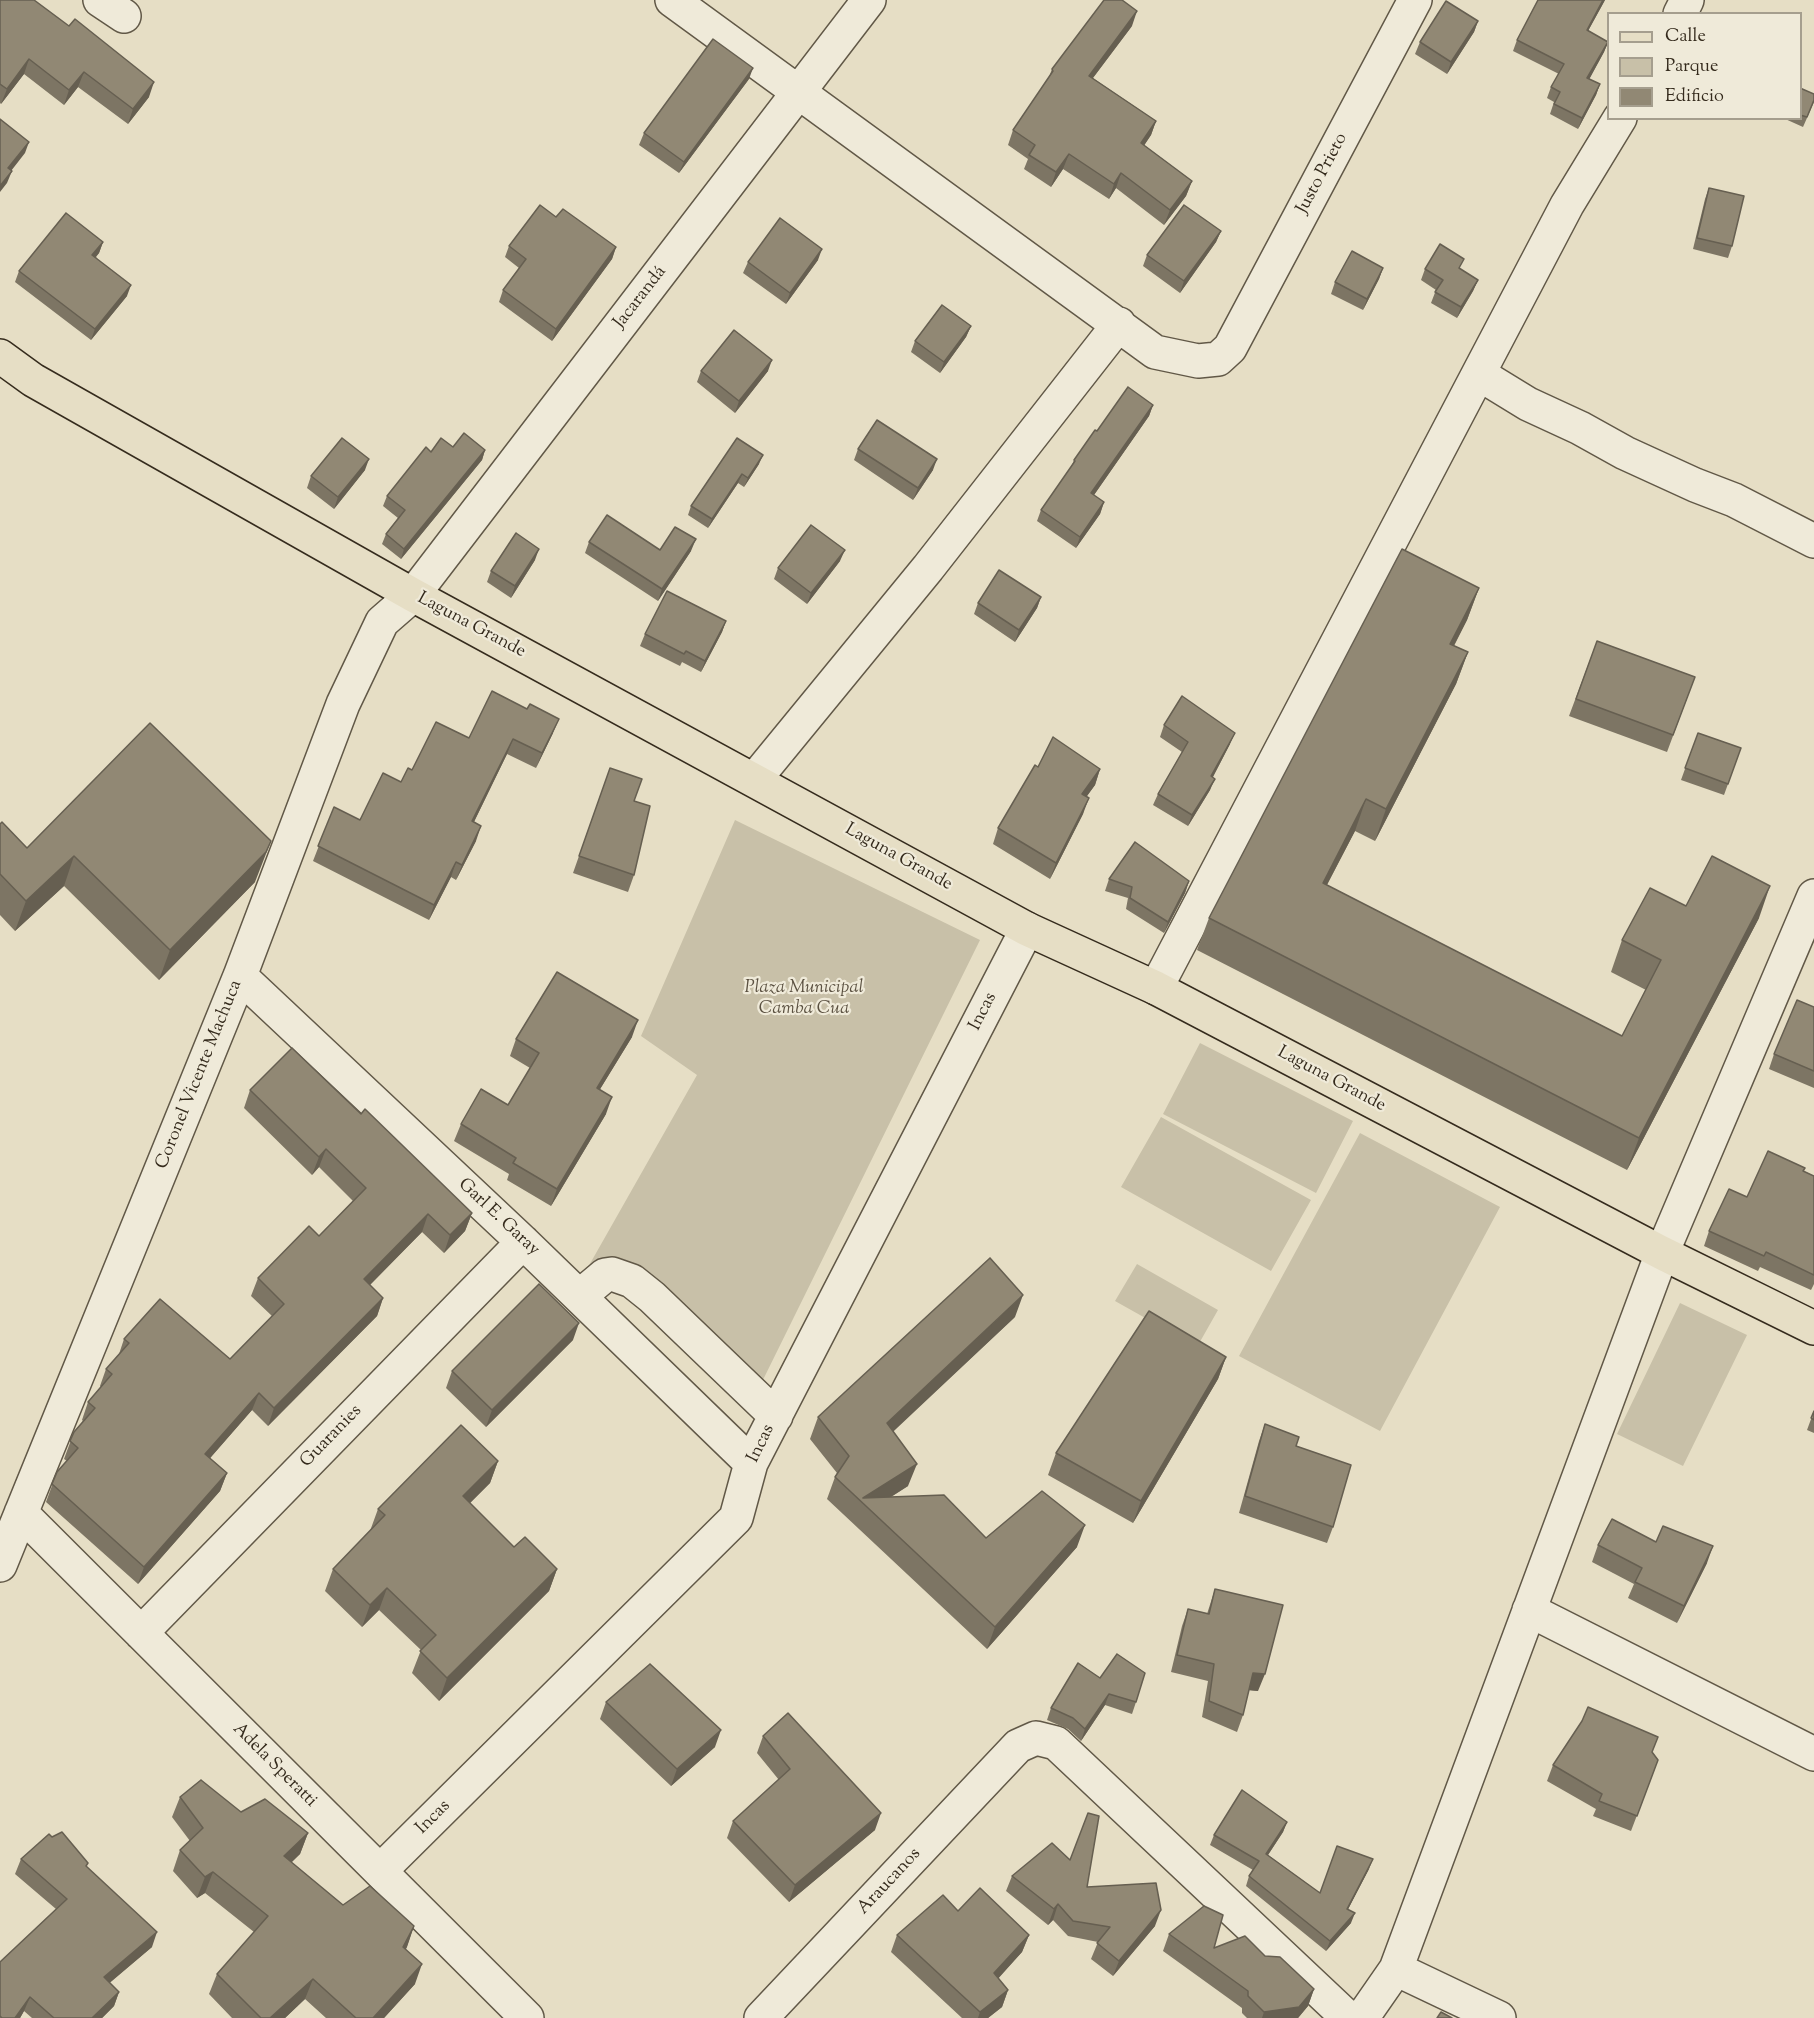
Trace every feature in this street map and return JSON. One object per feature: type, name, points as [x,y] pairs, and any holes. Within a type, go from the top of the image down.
[{"type":"main road","name":"Laguna Grande","points":[[0,356],[33,380],[413,595],[1027,929],[1156,988],[1662,1253],[1814,1328]]},
{"type":"street","points":[[672,0],[1119,324],[928,568],[754,779]]},
{"type":"street","name":"Jacarandá","points":[[413,595],[869,0]]},
{"type":"street","name":"Justo Prieto","points":[[1119,324],[1155,352],[1198,361],[1218,359],[1230,348],[1415,0]]},
{"type":"street","points":[[1156,988],[1567,205],[1619,120]]},
{"type":"street","points":[[1479,374],[1528,404],[1655,467],[1734,500],[1814,541]]},
{"type":"street","name":"Coronel Vicente Machuca","points":[[0,1565],[240,976],[343,704],[382,622],[413,595]]},
{"type":"street","points":[[1362,2018],[1396,1969],[1662,1253],[1806,934],[1814,896]]},
{"type":"street","name":"Incas","points":[[380,1871],[736,1518],[751,1463],[1027,929]]},
{"type":"street","name":"Garl E. Garay","points":[[240,976],[580,1296],[751,1463]]},
{"type":"street","name":"Guaranies","points":[[141,1633],[523,1242]]},
{"type":"street","points":[[580,1296],[605,1275],[612,1274],[632,1281],[776,1416]]},
{"type":"street","name":"Adela Speratti","points":[[21,1514],[527,2018]]},
{"type":"street","points":[[1529,1610],[1814,1754]]},
{"type":"street","name":"Araucanos","points":[[761,2018],[1018,1746],[1036,1738],[1056,1743],[1348,2018]]},
{"type":"street","points":[[1396,1969],[1499,2018]]},
{"type":"green space","name":"Plaza Municipal Camba Cua","points":[[735,820],[980,940],[756,1394],[587,1269],[697,1075],[641,1036]]},
{"type":"green space","points":[[1200,1043],[1353,1121],[1316,1193],[1163,1114]]},
{"type":"green space","points":[[1161,1117],[1311,1200],[1271,1271],[1121,1187]]},
{"type":"green space","points":[[1360,1133],[1500,1207],[1380,1431],[1239,1356]]},
{"type":"green space","points":[[1137,1264],[1218,1310],[1197,1347],[1115,1301]]},
{"type":"green space","points":[[1680,1303],[1747,1335],[1683,1466],[1617,1434]]},
{"type":"building","points":[[0,0],[34,0],[69,26],[75,19],[154,82],[133,109],[84,72],[69,90],[29,59],[7,89],[0,84]]},
{"type":"building","points":[[1104,0],[1122,0],[1137,11],[1089,76],[1156,121],[1141,143],[1192,181],[1170,210],[1121,173],[1114,184],[1069,154],[1056,172],[1029,155],[1035,145],[1013,130],[1053,71],[1052,69]]},
{"type":"building","points":[[1538,0],[1603,0],[1587,30],[1607,41],[1587,78],[1600,84],[1582,118],[1554,104],[1560,92],[1551,87],[1564,64],[1517,40]]},
{"type":"building","points":[[1446,1],[1478,21],[1451,62],[1420,42]]},
{"type":"building","points":[[713,39],[753,68],[684,162],[644,133]]},
{"type":"building","points":[[1802,89],[1814,94],[1807,117],[1802,116]]},
{"type":"building","points":[[0,119],[29,142],[8,168],[12,171],[0,186]]},
{"type":"building","points":[[1709,188],[1744,196],[1732,246],[1697,238]]},
{"type":"building","points":[[540,205],[556,217],[563,209],[616,247],[556,329],[503,290],[526,259],[509,246]]},
{"type":"building","points":[[1184,205],[1221,231],[1184,281],[1147,255]]},
{"type":"building","points":[[66,213],[103,242],[92,255],[131,285],[95,329],[19,271]]},
{"type":"building","points":[[780,218],[822,249],[790,293],[748,262]]},
{"type":"building","points":[[1440,244],[1464,259],[1459,268],[1478,280],[1461,307],[1435,292],[1443,280],[1425,269]]},
{"type":"building","points":[[1352,251],[1383,268],[1367,299],[1335,282]]},
{"type":"building","points":[[942,305],[971,326],[944,362],[915,341]]},
{"type":"building","points":[[734,330],[772,360],[739,401],[701,371]]},
{"type":"building","points":[[1128,387],[1153,405],[1091,493],[1104,502],[1080,537],[1041,510],[1095,430],[1097,431]]},
{"type":"building","points":[[877,420],[937,459],[918,488],[858,449]]},
{"type":"building","points":[[464,433],[485,450],[404,549],[386,534],[405,510],[387,496],[426,447],[431,452],[441,438],[453,447]]},
{"type":"building","points":[[342,438],[369,459],[338,497],[311,476]]},
{"type":"building","points":[[737,438],[763,455],[748,478],[742,474],[712,519],[691,506]]},
{"type":"building","points":[[607,515],[660,550],[675,527],[696,539],[662,589],[589,542]]},
{"type":"building","points":[[811,525],[845,550],[811,593],[778,568]]},
{"type":"building","points":[[516,533],[539,549],[515,586],[491,571]]},
{"type":"building","points":[[1402,549],[1479,588],[1450,644],[1468,652],[1386,809],[1366,799],[1323,883],[1622,1036],[1661,960],[1622,940],[1650,888],[1686,906],[1712,856],[1770,886],[1639,1138],[1209,918]]},
{"type":"building","points":[[999,570],[1041,597],[1019,630],[978,603]]},
{"type":"building","points":[[667,591],[726,621],[705,661],[686,651],[684,654],[645,634]]},
{"type":"building","points":[[1597,641],[1695,677],[1673,735],[1576,699]]},
{"type":"building","points":[[492,691],[527,709],[530,704],[559,719],[542,753],[513,739],[472,821],[481,826],[462,865],[456,862],[434,905],[318,846],[334,807],[360,820],[383,773],[401,782],[408,768],[412,770],[436,722],[469,738]]},
{"type":"building","points":[[1182,696],[1235,733],[1211,776],[1215,779],[1192,815],[1158,794],[1188,742],[1164,725]]},
{"type":"building","points":[[150,723],[271,841],[266,852],[170,950],[74,856],[26,901],[0,874],[0,824],[2,822],[27,848]]},
{"type":"building","points":[[1698,733],[1741,748],[1728,784],[1685,768]]},
{"type":"building","points":[[1053,737],[1100,769],[1082,794],[1089,798],[1056,863],[998,828],[1035,765],[1038,767]]},
{"type":"building","points":[[610,768],[642,779],[634,801],[650,806],[634,875],[579,856]]},
{"type":"building","points":[[1135,842],[1189,881],[1168,922],[1130,898],[1132,887],[1109,879]]},
{"type":"building","points":[[557,972],[638,1020],[597,1088],[612,1097],[557,1189],[513,1163],[516,1158],[461,1124],[481,1089],[508,1105],[539,1053],[516,1039]]},
{"type":"building","points":[[1797,1000],[1814,1007],[1814,1071],[1774,1054]]},
{"type":"building","points":[[292,1048],[361,1114],[365,1109],[472,1213],[450,1235],[428,1214],[364,1279],[383,1298],[274,1408],[259,1393],[205,1454],[227,1473],[144,1567],[52,1484],[57,1472],[78,1448],[70,1441],[74,1432],[95,1408],[88,1402],[112,1374],[106,1369],[129,1343],[124,1339],[160,1299],[230,1359],[284,1304],[258,1278],[309,1226],[319,1236],[366,1188],[326,1149],[319,1157],[250,1090]]},
{"type":"building","points":[[1768,1151],[1805,1168],[1803,1171],[1814,1176],[1814,1275],[1766,1252],[1764,1256],[1709,1231],[1729,1189],[1747,1197]]},
{"type":"building","points":[[990,1258],[1023,1295],[887,1423],[917,1464],[863,1498],[944,1495],[986,1538],[1042,1491],[1085,1525],[995,1627],[835,1477],[849,1456],[818,1417]]},
{"type":"building","points":[[539,1284],[579,1323],[492,1410],[452,1371]]},
{"type":"building","points":[[1149,1311],[1226,1357],[1141,1501],[1056,1453]]},
{"type":"building","points":[[1265,1424],[1299,1437],[1296,1446],[1351,1465],[1333,1527],[1245,1496]]},
{"type":"building","points":[[461,1425],[498,1461],[463,1496],[514,1547],[525,1537],[557,1569],[447,1678],[420,1651],[436,1635],[387,1588],[370,1605],[333,1569],[385,1515],[378,1509]]},
{"type":"building","points":[[1612,1519],[1656,1542],[1663,1526],[1713,1546],[1684,1606],[1635,1582],[1642,1568],[1598,1545]]},
{"type":"building","points":[[1215,1589],[1283,1605],[1265,1674],[1253,1673],[1243,1715],[1209,1701],[1214,1664],[1177,1655],[1188,1609],[1209,1614]]},
{"type":"building","points":[[1117,1654],[1145,1673],[1136,1702],[1109,1694],[1085,1729],[1073,1718],[1051,1708],[1078,1663],[1100,1678]]},
{"type":"building","points":[[650,1664],[721,1730],[677,1769],[606,1702]]},
{"type":"building","points":[[1588,1707],[1658,1737],[1652,1752],[1658,1760],[1637,1816],[1599,1801],[1602,1794],[1553,1765],[1582,1721]]},
{"type":"building","points":[[788,1713],[881,1813],[795,1885],[733,1821],[790,1769],[763,1736]]},
{"type":"building","points":[[201,1780],[241,1812],[265,1799],[308,1833],[284,1856],[343,1905],[370,1886],[414,1926],[403,1947],[422,1964],[373,2018],[356,2018],[313,1979],[270,2018],[261,2018],[217,1974],[268,1916],[213,1872],[205,1877],[180,1850],[203,1828],[180,1797]]},
{"type":"building","points":[[1242,1790],[1287,1822],[1266,1854],[1320,1893],[1337,1846],[1373,1859],[1347,1909],[1355,1913],[1330,1941],[1249,1876],[1259,1861],[1214,1835]]},
{"type":"building","points":[[1088,1813],[1099,1816],[1087,1887],[1156,1883],[1161,1910],[1119,1961],[1097,1943],[1110,1927],[1073,1921],[1058,1904],[1054,1909],[1012,1876],[1052,1843],[1070,1860]]},
{"type":"building","points":[[62,1832],[88,1863],[86,1866],[157,1932],[104,1977],[119,1992],[92,2018],[54,2018],[30,1997],[15,2018],[2,2018],[0,2016],[0,1962],[67,1899],[21,1859],[49,1834],[52,1837]]},
{"type":"building","points":[[980,1888],[1029,1935],[994,1973],[1008,1990],[980,2012],[897,1935],[943,1895],[958,1911]]},
{"type":"building","points":[[1204,1906],[1223,1915],[1214,1948],[1245,1936],[1265,1956],[1280,1957],[1314,1989],[1299,2007],[1264,2012],[1248,1996],[1248,1991],[1169,1934]]},
{"type":"building","points":[[1441,2012],[1452,2018],[1437,2018]]}]
